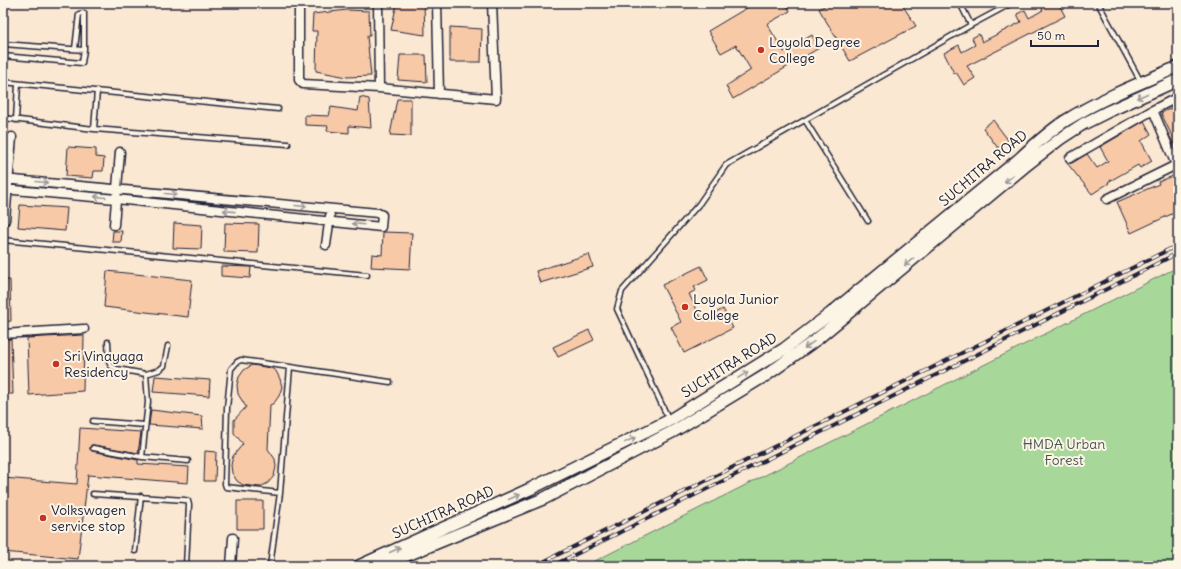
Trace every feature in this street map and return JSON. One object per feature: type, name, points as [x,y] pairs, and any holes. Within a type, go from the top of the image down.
[{"type":"main road","name":"SUCHITRA ROAD","points":[[381,566],[543,499],[667,434],[768,374],[817,339],[1021,164],[1043,137],[1065,121],[1088,108],[1178,67]]},
{"type":"main road","name":"SUCHITRA ROAD","points":[[360,566],[530,489],[670,420],[755,368],[790,344],[1021,164],[1083,124],[1178,80]]},
{"type":"main road","points":[[476,514],[480,524]]},
{"type":"street","points":[[299,3],[299,80],[303,84],[379,88],[496,99],[492,3]]},
{"type":"street","points":[[378,3],[379,88]]},
{"type":"street","points":[[437,3],[439,94]]},
{"type":"street","points":[[1070,158],[1152,110],[1178,97]]},
{"type":"street","points":[[1107,199],[1177,164],[1152,110]]},
{"type":"street","points":[[5,220],[5,189],[12,137]]},
{"type":"street","points":[[114,225],[120,152]]},
{"type":"street","points":[[5,189],[329,220],[381,227],[382,215],[380,214],[330,208],[6,179]]},
{"type":"street","points":[[275,216],[277,204]]},
{"type":"street","points":[[326,245],[330,208]]},
{"type":"street","points":[[3,334],[84,329]]},
{"type":"street","points":[[231,566],[233,538]]},
{"type":"lane","points":[[960,3],[971,25]]},
{"type":"lane","points":[[670,420],[617,309],[622,291],[699,204],[726,165],[1012,3]]},
{"type":"lane","points":[[1098,3],[1141,83]]},
{"type":"lane","points":[[3,56],[82,63],[84,50],[84,13],[79,14],[75,49]]},
{"type":"lane","points":[[3,44],[84,50]]},
{"type":"lane","points":[[3,82],[278,109]]},
{"type":"lane","points":[[16,120],[18,84]]},
{"type":"lane","points":[[94,129],[97,91]]},
{"type":"lane","points":[[3,118],[94,129],[288,144]]},
{"type":"lane","points":[[805,120],[868,221]]},
{"type":"lane","points":[[3,240],[367,275]]},
{"type":"lane","points":[[108,342],[109,362],[112,366],[117,369],[146,374],[159,370],[164,366],[168,346]]},
{"type":"lane","points":[[280,493],[226,487],[224,484],[227,408],[231,369],[237,362],[241,360],[390,382]]},
{"type":"lane","points":[[270,566],[280,493],[290,367]]},
{"type":"lane","points":[[142,457],[148,402],[146,374]]},
{"type":"lane","points":[[93,421],[145,425]]},
{"type":"lane","points":[[93,448],[142,457],[188,461]]},
{"type":"lane","points":[[93,494],[141,496],[188,501],[186,566]]},
{"type":"lane","points":[[135,551],[141,496]]},
{"type":"green space","name":"HMDA Urban Forest","points":[[1178,267],[1178,566],[585,566]]},
{"type":"building","points":[[397,3],[424,3],[425,35],[391,30]]},
{"type":"building","name":"Loyola Degree College","points":[[755,3],[785,3],[790,11],[767,24],[784,52],[812,35],[819,48],[733,99],[726,86],[751,70],[736,45],[721,53],[708,31]]},
{"type":"building","points":[[829,3],[901,3],[916,26],[850,61],[819,9]]},
{"type":"building","points":[[1039,3],[1058,3],[1065,16],[967,66],[975,78],[964,85],[956,72],[954,73],[944,53],[959,45],[962,52],[975,45],[972,38],[979,34],[982,42],[1021,22],[1017,14],[1025,10],[1029,18],[1043,10]]},
{"type":"building","points":[[347,10],[369,11],[370,36],[367,36],[371,76],[347,77],[316,71],[317,31],[312,31],[313,14]]},
{"type":"building","points":[[450,27],[482,29],[481,62],[450,62]]},
{"type":"building","points":[[400,55],[426,55],[427,82],[398,80]]},
{"type":"building","points":[[360,97],[369,99],[371,128],[349,126],[349,133],[327,131],[328,126],[305,125],[305,115],[329,116],[331,107],[358,111]]},
{"type":"building","points":[[397,99],[411,99],[411,136],[390,135]]},
{"type":"building","points":[[1178,105],[1178,152],[1169,135],[1171,134],[1161,113]]},
{"type":"building","points":[[993,120],[1008,140],[998,148],[983,128]]},
{"type":"building","points":[[1144,121],[1151,134],[1141,141],[1152,161],[1140,168],[1138,165],[1108,182],[1109,183],[1092,194],[1067,163],[1072,163],[1087,154],[1097,168],[1108,161],[1100,147]]},
{"type":"building","points":[[68,147],[96,149],[96,157],[104,158],[103,171],[94,171],[93,178],[66,176]]},
{"type":"building","points":[[1178,174],[1178,211],[1131,233],[1117,202]]},
{"type":"building","points":[[20,205],[67,208],[65,231],[18,227]]},
{"type":"building","points":[[174,223],[202,225],[201,249],[173,248]]},
{"type":"building","points":[[225,223],[259,224],[258,253],[224,252]]},
{"type":"building","points":[[113,231],[122,231],[121,242],[112,242]]},
{"type":"building","points":[[383,232],[412,233],[410,269],[371,267],[372,254],[382,255]]},
{"type":"building","points":[[589,254],[593,267],[540,283],[536,271]]},
{"type":"building","points":[[221,266],[251,267],[250,278],[221,276]]},
{"type":"building","points":[[701,266],[708,280],[694,287],[696,290],[689,294],[702,320],[723,309],[733,328],[684,353],[671,327],[681,322],[662,285]]},
{"type":"building","points":[[107,271],[192,280],[188,317],[104,307]]},
{"type":"building","points":[[3,280],[10,280],[11,321],[3,322]]},
{"type":"building","points":[[589,330],[594,340],[558,357],[553,347]]},
{"type":"building","name":"Sri Vinayaga Residency","points":[[84,335],[83,391],[29,395],[27,338]]},
{"type":"building","points":[[3,339],[11,339],[13,394],[3,394]]},
{"type":"building","points":[[252,365],[271,368],[276,371],[282,387],[279,396],[274,403],[270,405],[268,449],[275,459],[276,467],[274,476],[268,483],[260,487],[243,485],[237,481],[232,473],[231,465],[233,456],[243,444],[234,433],[234,420],[246,407],[238,394],[237,385],[239,377],[244,370]]},
{"type":"building","points":[[155,376],[210,380],[209,396],[153,392]]},
{"type":"building","points":[[151,410],[202,416],[203,429],[149,425]]},
{"type":"building","name":"Volkswagen service stop","points":[[80,428],[141,432],[138,453],[94,445],[91,445],[90,449],[92,451],[138,460],[138,464],[189,467],[188,483],[88,475],[78,559],[3,552],[3,478],[77,484]]},
{"type":"building","points":[[205,451],[216,452],[215,481],[204,481]]},
{"type":"building","points":[[237,501],[263,501],[263,529],[237,529]]},
{"type":"railway","points":[[535,566],[1178,245]]},
{"type":"railway","points":[[552,566],[1178,253]]},
{"type":"place","name":"Loyola Degree College","points":[[761,50]]},
{"type":"place","name":"Loyola Junior College","points":[[685,307]]},
{"type":"place","name":"Sri Vinayaga Residency","points":[[56,364]]},
{"type":"place","name":"Volkswagen service stop","points":[[43,518]]}]
